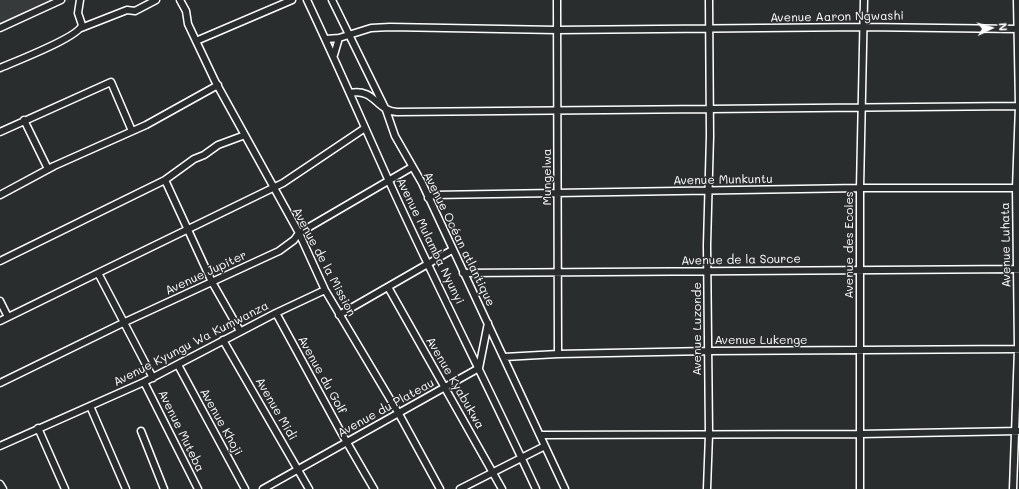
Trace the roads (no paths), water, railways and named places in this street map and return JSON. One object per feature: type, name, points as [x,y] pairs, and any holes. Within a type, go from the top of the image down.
[{"type":"street","points":[[0,28],[61,0]]},
{"type":"street","points":[[80,0],[78,13],[81,28]]},
{"type":"street","points":[[0,68],[60,41],[81,28],[127,10],[134,11],[156,0]]},
{"type":"street","name":"Avenue de la Mission","points":[[180,0],[186,11],[188,24],[218,85],[298,233],[339,315],[399,414],[440,489]]},
{"type":"street","points":[[196,41],[292,0]]},
{"type":"street","name":"Avenue Mulamba Nyunyi","points":[[307,0],[334,55],[343,80],[388,180],[536,489]]},
{"type":"street","name":"Avenue Océan atlantique","points":[[332,0],[386,110],[395,136],[428,198],[462,272],[488,323],[565,489]]},
{"type":"street","name":"Mungelwa","points":[[557,0],[559,272],[558,354]]},
{"type":"street","name":"Avenue Luzonde","points":[[707,489],[709,434],[709,0]]},
{"type":"street","name":"Avenue des Ecoles","points":[[860,489],[860,188],[864,0]]},
{"type":"street","name":"Avenue Luhata","points":[[1013,489],[1017,431],[1019,349],[1017,188],[1019,106],[1018,0]]},
{"type":"street","name":"Avenue Aaron Ngwashi","points":[[326,39],[339,38],[371,28],[390,27],[557,30],[655,28],[710,30],[863,27],[1018,29]]},
{"type":"street","points":[[334,55],[339,38]]},
{"type":"street","points":[[369,95],[372,81]]},
{"type":"street","points":[[0,132],[111,82],[132,131]]},
{"type":"street","points":[[0,195],[48,169],[132,131],[218,85]]},
{"type":"street","points":[[350,93],[359,92],[369,95],[386,110],[402,112],[1019,106]]},
{"type":"street","points":[[24,120],[48,169]]},
{"type":"street","points":[[0,321],[187,228],[274,188],[365,128]]},
{"type":"street","points":[[0,261],[165,180],[218,145],[245,135]]},
{"type":"street","name":"Avenue Jupiter","points":[[0,383],[125,322],[279,251],[294,240],[298,233],[412,167]]},
{"type":"street","points":[[165,180],[212,282],[240,331]]},
{"type":"street","name":"Avenue Munkuntu","points":[[428,198],[433,195],[860,188],[1017,188]]},
{"type":"street","points":[[339,315],[452,250]]},
{"type":"street","name":"Avenue de la Source","points":[[462,272],[1018,269]]},
{"type":"street","points":[[98,273],[153,378]]},
{"type":"street","name":"Avenue Kyabukwa","points":[[388,287],[502,489]]},
{"type":"street","name":"Avenue Kyungu Wa Kumwanza","points":[[0,446],[153,378],[240,331],[326,290]]},
{"type":"street","points":[[0,301],[8,317]]},
{"type":"street","name":"Avenue du Golf","points":[[276,313],[346,443],[374,489]]},
{"type":"street","points":[[479,368],[488,323]]},
{"type":"street","name":"Avenue Midi","points":[[224,340],[309,489]]},
{"type":"street","name":"Avenue Lukenge","points":[[504,357],[558,354],[708,351],[1019,349]]},
{"type":"street","name":"Avenue Khoji","points":[[178,365],[245,489]]},
{"type":"street","name":"Avenue du Plateau","points":[[263,489],[446,388],[479,368]]},
{"type":"street","name":"Avenue Muteba","points":[[144,382],[198,489]]},
{"type":"street","points":[[90,406],[126,489]]},
{"type":"street","points":[[38,428],[65,489]]},
{"type":"street","points":[[141,430],[164,489]]},
{"type":"street","points":[[541,435],[860,434],[1017,431]]},
{"type":"street","points":[[460,489],[545,446]]},
{"type":"street","points":[[0,484],[3,489]]}]
